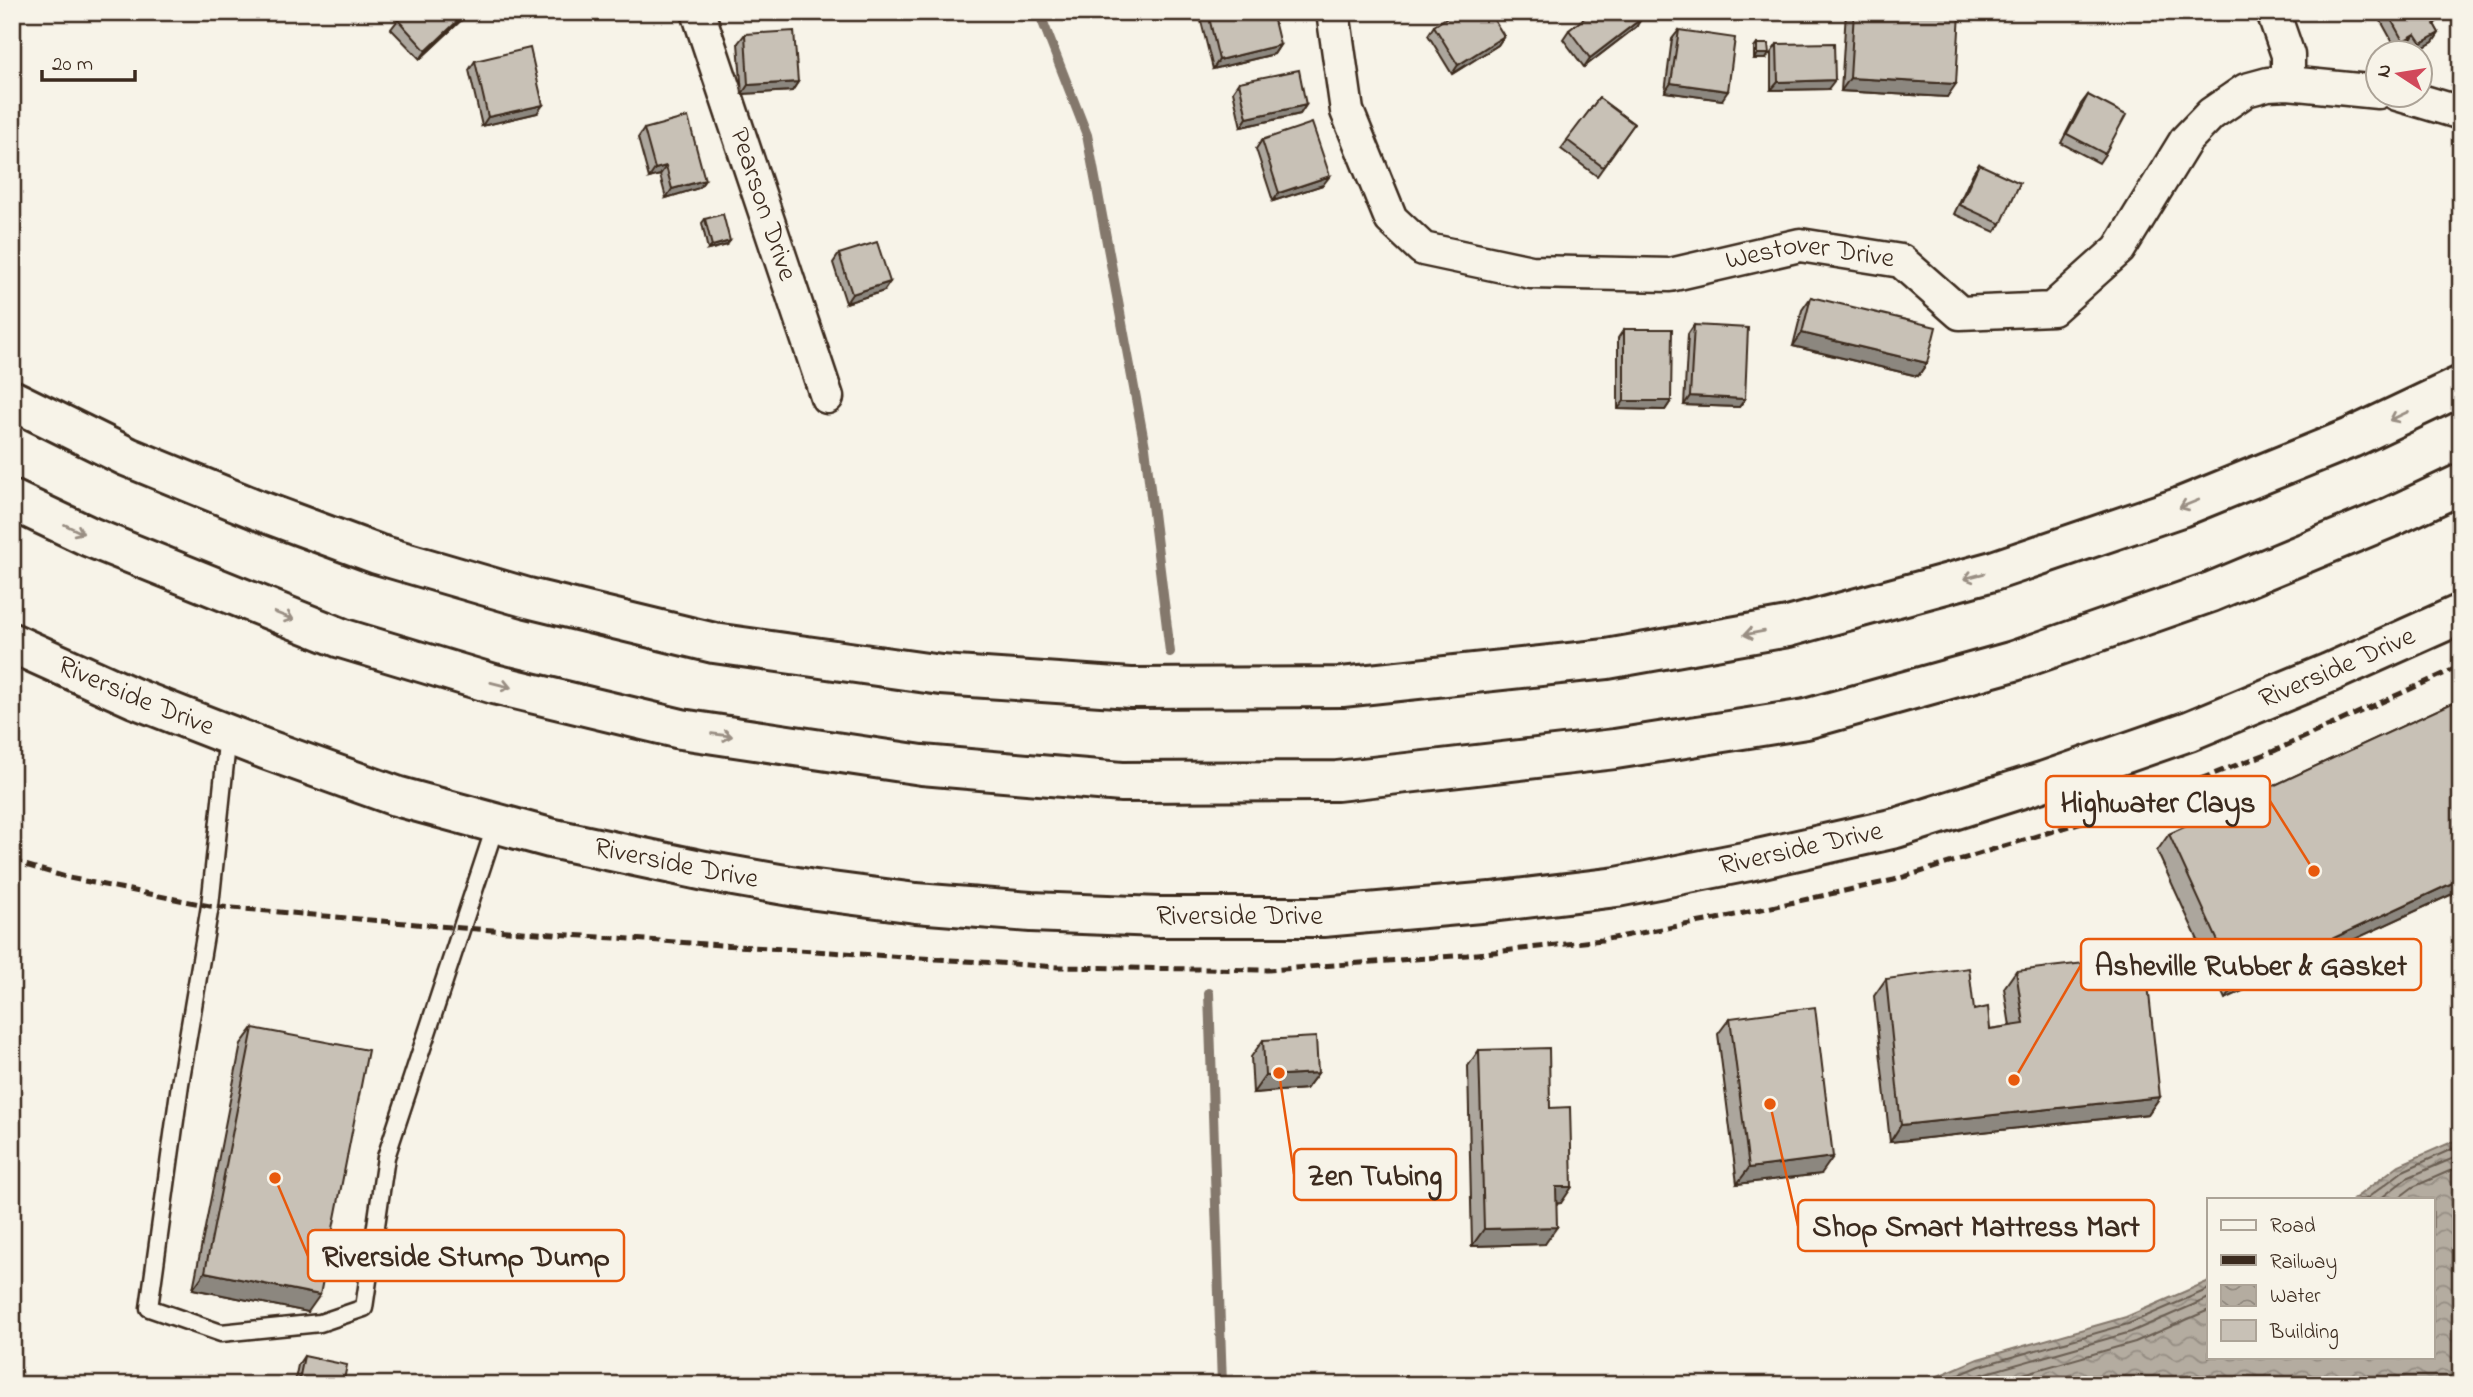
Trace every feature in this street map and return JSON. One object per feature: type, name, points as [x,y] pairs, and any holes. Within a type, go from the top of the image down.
[{"type":"main road","points":[[12,400],[128,457],[258,510],[377,554],[528,598],[714,643],[942,675],[1131,688],[1342,687],[1607,659],[1788,627],[1993,571],[2181,507],[2351,438],[2461,386]]},
{"type":"main road","points":[[12,500],[102,542],[341,638],[494,684],[681,729],[922,765],[1109,780],[1323,781],[1615,749],[1806,719],[2014,661],[2211,592],[2389,518],[2461,484]]},
{"type":"main road","name":"Riverside Drive","points":[[12,643],[134,698],[396,796],[496,824],[705,872],[808,889],[929,904],[1031,912],[1323,917],[1491,902],[1617,887],[1896,828],[2045,781],[2189,731],[2461,614]]},
{"type":"street","name":"Pearson Drive","points":[[698,12],[827,397]]},
{"type":"street","name":"Westover Drive","points":[[1333,12],[1347,111],[1391,219],[1423,250],[1531,272],[1670,275],[1800,245],[1901,261],[1960,313],[2052,309],[2119,249],[2186,140],[2211,114],[2246,90],[2268,84],[2288,83],[2364,91]]},
{"type":"street","points":[[2273,12],[2288,55],[2288,83]]},
{"type":"street","points":[[2434,105],[2461,113]]},
{"type":"lane","points":[[228,734],[210,906],[180,1084],[149,1308],[221,1333],[320,1323],[364,1308],[386,1157],[496,824]]},
{"type":"water","points":[[2461,1138],[2461,1385],[1917,1385],[1978,1359],[2126,1317],[2207,1282],[2207,1358],[2434,1358],[2434,1198],[2355,1198],[2399,1165]]},
{"type":"building","points":[[406,12],[467,12],[426,51],[398,20]]},
{"type":"building","points":[[1272,12],[1280,45],[1219,60],[1208,13]]},
{"type":"building","points":[[1455,12],[1489,12],[1504,36],[1458,65],[1434,26]]},
{"type":"building","points":[[1592,12],[1637,12],[1642,18],[1590,58],[1569,30]]},
{"type":"building","points":[[1854,12],[1960,12],[1956,84],[1850,78]]},
{"type":"building","points":[[2387,12],[2433,12],[2438,21],[2434,24],[2439,33],[2430,38],[2418,38],[2415,34],[2401,38]]},
{"type":"building","points":[[1679,30],[1735,38],[1728,91],[1671,83]]},
{"type":"building","points":[[794,31],[798,82],[748,85],[745,34]]},
{"type":"building","points":[[1834,43],[1835,80],[1778,82],[1777,44]]},
{"type":"building","points":[[1757,44],[1768,44],[1769,54],[1757,54]]},
{"type":"building","points":[[530,48],[543,105],[488,117],[475,61]]},
{"type":"building","points":[[1299,70],[1306,105],[1247,118],[1239,82]]},
{"type":"building","points":[[2088,95],[2126,115],[2105,154],[2067,134]]},
{"type":"building","points":[[1599,98],[1634,124],[1603,167],[1567,140]]},
{"type":"building","points":[[688,117],[705,180],[672,189],[666,166],[655,169],[644,129]]},
{"type":"building","points":[[1312,123],[1330,176],[1279,193],[1262,140]]},
{"type":"building","points":[[1979,164],[2020,183],[2001,224],[1960,205]]},
{"type":"building","points":[[723,214],[730,241],[712,246],[705,219]]},
{"type":"building","points":[[877,242],[890,282],[852,294],[839,254]]},
{"type":"building","points":[[1811,297],[1936,327],[1927,363],[1802,333]]},
{"type":"building","points":[[1694,325],[1748,328],[1745,399],[1690,396]]},
{"type":"building","points":[[1624,329],[1672,329],[1671,401],[1624,401]]},
{"type":"building","points":[[2461,699],[2461,879],[2237,983],[2169,834]]},
{"type":"building","points":[[2145,956],[2160,1097],[1901,1125],[1886,979],[1969,968],[1974,1010],[1988,1007],[1990,1029],[2024,1024],[2016,971]]},
{"type":"building","points":[[1815,1007],[1833,1157],[1749,1168],[1730,1018]]},
{"type":"building","points":[[253,1028],[368,1050],[320,1295],[205,1272]]},
{"type":"building","points":[[1316,1037],[1318,1073],[1265,1076],[1263,1040]]},
{"type":"building","points":[[1549,1048],[1550,1108],[1570,1107],[1572,1187],[1556,1187],[1557,1227],[1484,1229],[1479,1050]]},
{"type":"building","points":[[304,1356],[347,1365],[343,1385],[298,1385]]},
{"type":"waterway","points":[[1039,12],[1087,135],[1145,447],[1170,652]]},
{"type":"waterway","points":[[1209,993],[1222,1385]]},
{"type":"railway","points":[[12,861],[69,878],[210,906],[462,928],[1058,967],[1268,970],[1467,955],[1602,940],[1717,919],[1894,880],[2105,815],[2274,751],[2461,666]]},
{"type":"place","name":"Highwater Clays","points":[[2314,871]]},
{"type":"place","name":"Zen Tubing","points":[[1279,1073]]},
{"type":"place","name":"Asheville Rubber & Gasket","points":[[2014,1080]]},
{"type":"place","name":"Shop Smart Mattress Mart","points":[[1770,1104]]},
{"type":"place","name":"Riverside Stump Dump","points":[[275,1178]]}]
